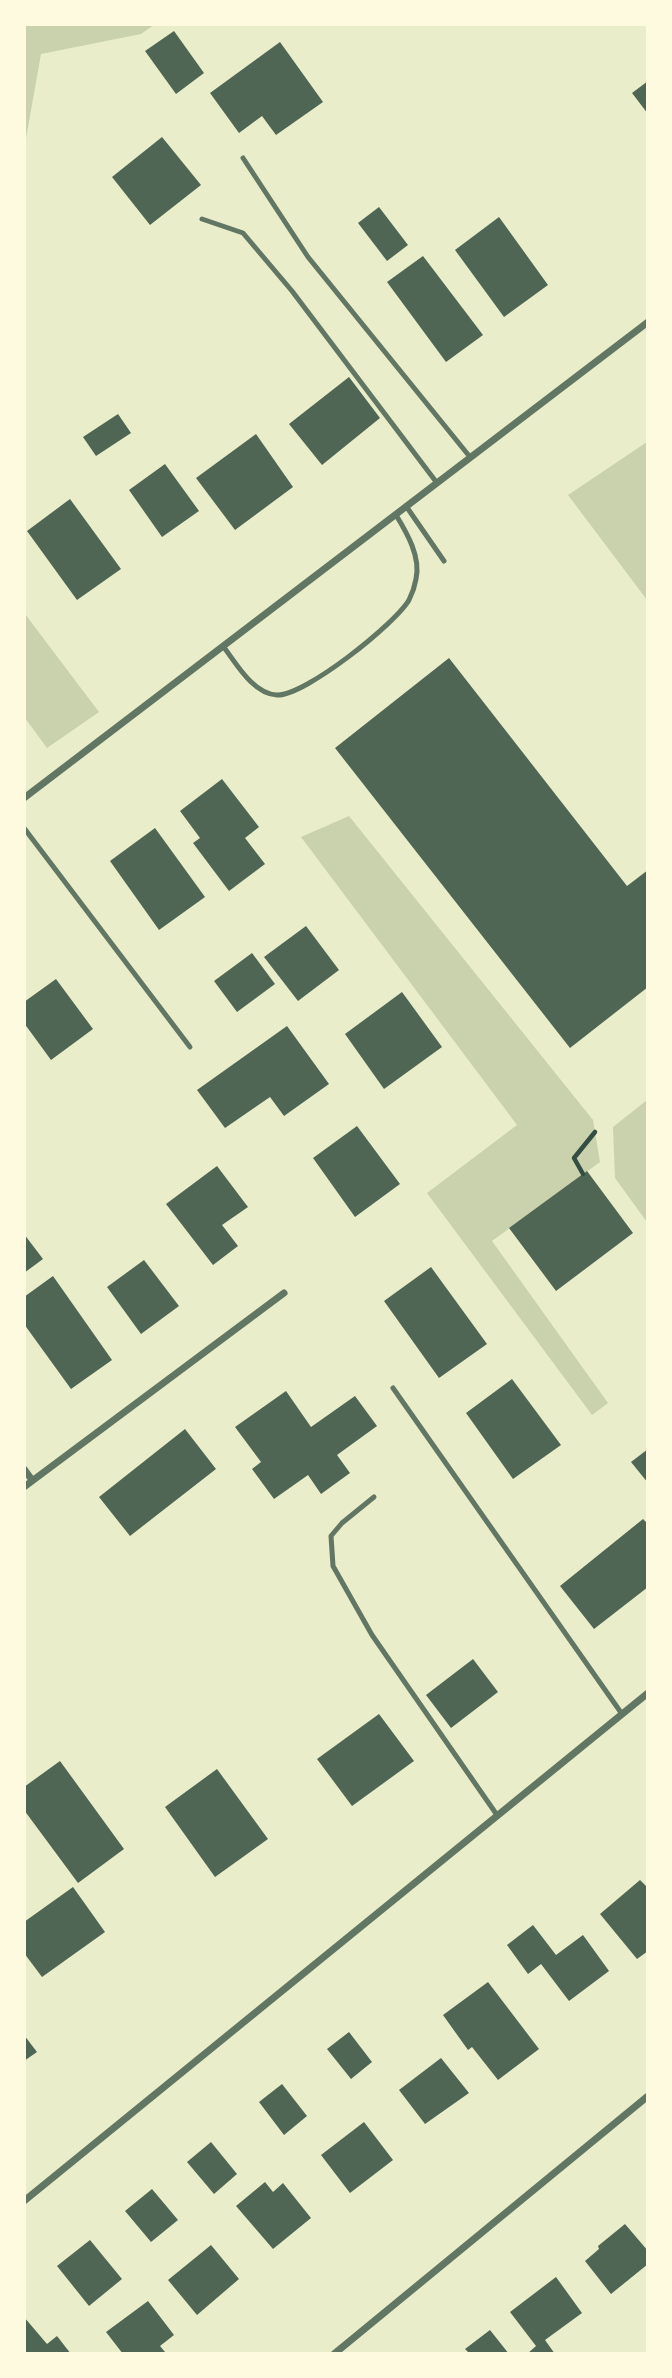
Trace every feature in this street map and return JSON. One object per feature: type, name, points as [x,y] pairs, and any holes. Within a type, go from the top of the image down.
[{"type":"street","points":[[24,798],[648,322]]},
{"type":"street","points":[[24,1487],[284,1293]]},
{"type":"street","points":[[24,1469],[33,1480]]},
{"type":"street","points":[[24,2201],[648,1693]]},
{"type":"street","points":[[334,2354],[648,2096]]},
{"type":"lane","points":[[243,158],[308,257],[471,457]]},
{"type":"lane","points":[[202,219],[243,233],[292,291],[437,483]]},
{"type":"lane","points":[[406,506],[444,561]]},
{"type":"lane","points":[[223,646],[258,688],[276,695],[296,692],[333,667],[390,623],[409,600],[417,576],[414,550],[396,514]]},
{"type":"lane","points":[[24,828],[190,1047]]},
{"type":"lane","points":[[393,1388],[622,1714]]},
{"type":"lane","points":[[374,1497],[342,1522],[331,1536],[333,1566],[372,1635],[497,1815]]},
{"type":"path","points":[[583,1174],[574,1158],[595,1132]]},
{"type":"green space","points":[[25,24],[154,25],[141,34],[41,54],[25,144]]},
{"type":"green space","points":[[647,442],[647,600],[568,495]]},
{"type":"green space","points":[[25,614],[99,712],[47,748],[25,718]]},
{"type":"green space","points":[[349,816],[593,1120],[600,1162],[492,1241],[608,1403],[592,1415],[427,1193],[517,1125],[301,837]]},
{"type":"green space","points":[[647,1100],[647,1222],[615,1178],[613,1127]]},
{"type":"building","points":[[174,31],[204,73],[176,94],[145,51]]},
{"type":"building","points":[[280,42],[323,102],[276,135],[262,116],[239,133],[210,93]]},
{"type":"building","points":[[648,81],[648,114],[632,93]]},
{"type":"building","points":[[162,137],[201,185],[150,225],[112,177]]},
{"type":"building","points":[[379,207],[408,245],[387,261],[358,223]]},
{"type":"building","points":[[499,217],[548,285],[504,317],[455,250]]},
{"type":"building","points":[[423,256],[483,335],[446,362],[387,282]]},
{"type":"building","points":[[349,377],[380,418],[322,465],[289,424]]},
{"type":"building","points":[[118,414],[131,433],[96,456],[83,437]]},
{"type":"building","points":[[256,434],[293,487],[235,530],[196,478]]},
{"type":"building","points":[[165,464],[199,511],[162,537],[129,490]]},
{"type":"building","points":[[70,499],[121,569],[77,600],[27,531]]},
{"type":"building","points":[[449,658],[627,886],[648,870],[648,987],[570,1048],[335,748]]},
{"type":"building","points":[[222,779],[259,827],[245,838],[265,864],[229,891],[193,843],[200,838],[180,811]]},
{"type":"building","points":[[155,828],[205,897],[159,930],[110,861]]},
{"type":"building","points":[[306,926],[339,970],[298,1001],[264,957]]},
{"type":"building","points":[[252,953],[275,984],[237,1012],[214,981]]},
{"type":"building","points":[[56,979],[93,1029],[51,1060],[24,1023],[24,1002]]},
{"type":"building","points":[[402,992],[442,1047],[384,1089],[345,1034]]},
{"type":"building","points":[[287,1026],[329,1084],[284,1116],[270,1097],[225,1128],[197,1090]]},
{"type":"building","points":[[357,1126],[400,1184],[355,1217],[313,1158]]},
{"type":"building","points":[[217,1166],[248,1207],[222,1225],[238,1246],[213,1265],[166,1204]]},
{"type":"building","points":[[587,1171],[633,1233],[556,1291],[509,1228]]},
{"type":"building","points":[[24,1234],[43,1259],[24,1273]]},
{"type":"building","points":[[144,1260],[179,1306],[141,1334],[107,1287]]},
{"type":"building","points":[[431,1267],[487,1344],[439,1378],[384,1301]]},
{"type":"building","points":[[53,1276],[112,1360],[71,1389],[24,1324],[24,1297]]},
{"type":"building","points":[[512,1379],[561,1445],[513,1479],[466,1413]]},
{"type":"building","points":[[286,1391],[311,1427],[355,1396],[377,1426],[337,1455],[350,1473],[321,1494],[308,1475],[274,1499],[252,1469],[261,1462],[235,1427]]},
{"type":"building","points":[[185,1429],[216,1469],[130,1536],[99,1497]]},
{"type":"building","points":[[648,1449],[648,1483],[631,1462]]},
{"type":"building","points":[[643,1519],[648,1524],[648,1587],[594,1629],[560,1586]]},
{"type":"building","points":[[473,1659],[498,1692],[451,1728],[426,1695]]},
{"type":"building","points":[[379,1714],[414,1761],[352,1806],[317,1759]]},
{"type":"building","points":[[60,1761],[124,1849],[78,1883],[24,1810],[24,1787]]},
{"type":"building","points":[[217,1769],[268,1839],[215,1877],[165,1807]]},
{"type":"building","points":[[640,1880],[648,1888],[648,1951],[637,1959],[600,1914]]},
{"type":"building","points":[[73,1887],[105,1932],[42,1977],[24,1953],[24,1922]]},
{"type":"building","points":[[533,1925],[556,1955],[583,1935],[609,1971],[569,2001],[541,1964],[528,1974],[507,1945]]},
{"type":"building","points":[[488,1982],[539,2049],[498,2080],[472,2047],[468,2050],[443,2015]]},
{"type":"building","points":[[349,2032],[372,2062],[351,2079],[327,2049]]},
{"type":"building","points":[[24,2035],[37,2052],[24,2061]]},
{"type":"building","points":[[441,2058],[469,2093],[425,2124],[399,2090]]},
{"type":"building","points":[[282,2084],[307,2116],[284,2135],[259,2102]]},
{"type":"building","points":[[364,2122],[393,2160],[350,2193],[321,2155]]},
{"type":"building","points":[[211,2142],[237,2174],[214,2194],[187,2162]]},
{"type":"building","points":[[265,2182],[273,2192],[283,2183],[311,2218],[273,2249],[236,2206]]},
{"type":"building","points":[[152,2189],[178,2220],[151,2242],[125,2211]]},
{"type":"building","points":[[625,2224],[648,2251],[648,2264],[611,2294],[585,2261],[599,2249],[598,2246]]},
{"type":"building","points":[[90,2240],[122,2279],[89,2306],[57,2266]]},
{"type":"building","points":[[211,2245],[239,2279],[197,2315],[168,2280]]},
{"type":"building","points":[[556,2277],[582,2313],[545,2340],[555,2354],[527,2354],[536,2346],[510,2312]]},
{"type":"building","points":[[148,2301],[174,2335],[160,2346],[165,2352],[163,2354],[123,2354],[106,2332]]},
{"type":"building","points":[[24,2317],[47,2344],[57,2336],[71,2354],[24,2354]]},
{"type":"building","points":[[490,2330],[509,2354],[465,2354],[468,2352],[465,2349]]}]
